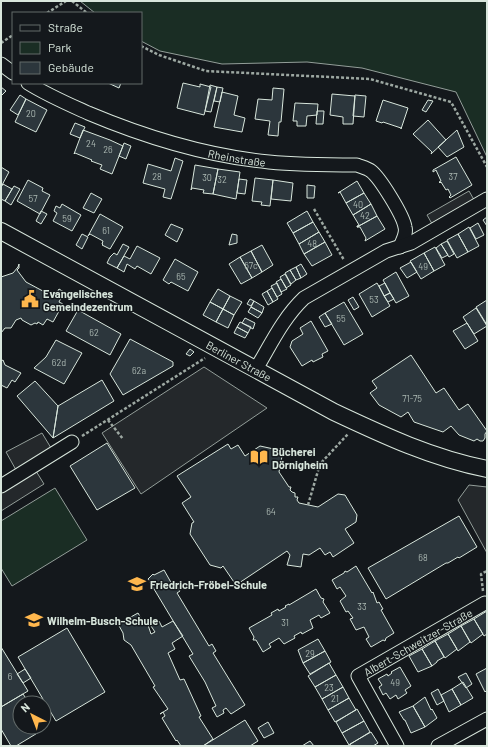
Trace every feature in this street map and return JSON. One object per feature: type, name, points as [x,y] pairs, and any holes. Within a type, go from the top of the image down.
[{"type":"street","points":[[1,64],[12,72]]},
{"type":"street","name":"Rheinstraße","points":[[30,84],[68,104],[103,119],[172,142],[254,160],[307,164],[357,165],[371,170],[381,182],[399,213],[405,227],[405,236],[400,247]]},
{"type":"street","points":[[256,368],[284,320],[304,298],[386,251],[411,243],[487,199]]},
{"type":"street","name":"Berliner Straße","points":[[1,231],[256,368],[334,412],[436,456],[487,469]]},
{"type":"street","points":[[1,486],[72,442]]},
{"type":"street","name":"Albert-Schweitzer-Straße","points":[[398,746],[358,676],[485,603]]},
{"type":"street","points":[[438,746],[487,719]]},
{"type":"path","points":[[49,12],[66,1]]},
{"type":"path","points":[[72,1],[87,12]]},
{"type":"path","points":[[1,43],[12,36]]},
{"type":"path","points":[[142,46],[159,55],[206,71],[370,79],[451,102],[487,167]]},
{"type":"path","points":[[314,209],[351,270]]},
{"type":"path","points":[[72,442],[221,349]]},
{"type":"path","points":[[108,420],[122,439]]},
{"type":"path","points":[[308,505],[320,464],[358,423]]},
{"type":"path","points":[[485,603],[481,574],[487,571]]},
{"type":"green space","points":[[80,1],[487,1],[487,157],[456,92],[362,68],[307,62],[222,64],[160,51],[142,42],[142,12],[94,12]]},
{"type":"green space","points":[[55,488],[87,540],[12,586],[1,568],[1,521]]},
{"type":"shaded area","points":[[469,191],[477,205],[435,229],[427,215]]},
{"type":"shaded area","points":[[204,367],[267,408],[141,494],[102,433]]},
{"type":"shaded area","points":[[42,433],[51,448],[16,470],[6,452]]},
{"type":"shaded area","points":[[36,471],[44,484],[1,511],[1,492]]},
{"type":"shaded area","points":[[469,485],[487,487],[487,553],[458,500]]},
{"type":"building","points":[[183,83],[200,87],[200,84],[211,87],[204,115],[177,108]]},
{"type":"building","points":[[110,84],[121,84],[119,88]]},
{"type":"building","points":[[210,85],[217,87],[211,112],[205,111]]},
{"type":"building","points":[[1,87],[6,91],[1,96]]},
{"type":"building","points":[[217,87],[223,88],[220,102],[214,101]]},
{"type":"building","points":[[273,88],[284,89],[281,122],[279,122],[278,136],[268,135],[270,121],[255,119],[258,99],[272,100]]},
{"type":"building","points":[[222,92],[238,96],[234,115],[245,118],[242,132],[214,127]]},
{"type":"building","points":[[332,94],[355,96],[353,124],[343,124],[343,117],[330,115]]},
{"type":"building","points":[[20,95],[26,99],[18,115],[10,110]]},
{"type":"building","points":[[355,95],[366,96],[364,117],[353,116]]},
{"type":"building","points":[[26,99],[47,110],[36,132],[15,122]]},
{"type":"building","points":[[383,100],[408,108],[401,129],[376,121]]},
{"type":"building","points":[[428,100],[433,101],[426,112],[422,110]]},
{"type":"building","points":[[295,103],[318,104],[317,115],[307,116],[306,126],[297,126],[297,121],[293,121]]},
{"type":"building","points":[[317,111],[324,111],[323,124],[316,124]]},
{"type":"building","points":[[428,120],[446,140],[431,154],[432,152],[413,134]]},
{"type":"building","points":[[75,123],[85,127],[80,138],[70,134]]},
{"type":"building","points":[[83,130],[123,146],[112,174],[100,169],[102,165],[75,153],[74,154]]},
{"type":"building","points":[[457,130],[464,147],[447,157],[438,147]]},
{"type":"building","points":[[124,143],[131,146],[126,159],[119,156]]},
{"type":"building","points":[[456,157],[472,185],[450,198],[449,197],[451,195],[448,189],[446,190],[441,182],[439,182],[441,181],[436,170],[433,172],[433,170]]},
{"type":"building","points":[[175,158],[183,161],[171,199],[163,197],[165,189],[143,183],[148,164],[171,171]]},
{"type":"building","points":[[195,165],[218,169],[213,194],[203,193],[204,190],[192,188],[191,190]]},
{"type":"building","points":[[1,167],[9,172],[1,187]]},
{"type":"building","points":[[218,169],[240,172],[236,199],[213,194]]},
{"type":"building","points":[[255,178],[273,180],[270,206],[261,205],[262,202],[252,201]]},
{"type":"building","points":[[239,179],[247,180],[245,194],[237,193]]},
{"type":"building","points":[[28,180],[43,188],[42,191],[50,195],[40,214],[17,201]]},
{"type":"building","points":[[273,180],[293,183],[291,201],[271,199]]},
{"type":"building","points":[[357,181],[364,193],[346,203],[340,192],[338,193]]},
{"type":"building","points":[[3,184],[12,189],[5,201],[1,199],[1,187]]},
{"type":"building","points":[[307,185],[315,186],[314,198],[307,198]]},
{"type":"building","points":[[14,186],[20,189],[11,205],[5,201]]},
{"type":"building","points":[[91,193],[102,199],[94,213],[83,208]]},
{"type":"building","points":[[364,193],[371,204],[353,215],[346,203]]},
{"type":"building","points":[[62,204],[81,215],[72,231],[53,221],[57,213],[54,211],[56,206],[60,208]]},
{"type":"building","points":[[371,204],[377,216],[357,227],[359,225],[353,215]]},
{"type":"building","points":[[41,211],[47,214],[41,224],[36,221]]},
{"type":"building","points":[[307,211],[313,222],[293,233],[287,223]]},
{"type":"building","points":[[100,214],[123,227],[110,249],[102,245],[103,241],[90,234],[88,236]]},
{"type":"building","points":[[377,216],[385,229],[365,241],[366,238],[360,227],[357,227]]},
{"type":"building","points":[[487,217],[487,226],[483,220]]},
{"type":"building","points":[[313,222],[319,232],[299,244],[293,233]]},
{"type":"building","points":[[478,223],[484,235],[476,239],[470,228]]},
{"type":"building","points":[[171,224],[183,229],[177,242],[165,235]]},
{"type":"building","points":[[469,227],[479,246],[468,252],[458,234]]},
{"type":"building","points":[[319,232],[325,242],[304,254],[299,244]]},
{"type":"building","points":[[82,234],[88,237],[82,249],[76,245]]},
{"type":"building","points":[[232,234],[237,235],[237,243],[229,245]]},
{"type":"building","points":[[458,234],[468,252],[457,258],[447,240]]},
{"type":"building","points":[[447,241],[454,254],[449,257],[441,244]]},
{"type":"building","points":[[325,242],[332,255],[312,266],[304,254]]},
{"type":"building","points":[[123,244],[129,247],[117,268],[107,263],[114,253],[117,255]]},
{"type":"building","points":[[441,244],[448,255],[442,258],[436,248]]},
{"type":"building","points":[[262,245],[273,265],[262,272],[251,251]]},
{"type":"building","points":[[137,246],[160,258],[151,274],[137,266],[135,269],[127,264],[124,272],[117,268],[124,256],[130,259]]},
{"type":"building","points":[[435,247],[445,265],[434,271],[424,253]]},
{"type":"building","points":[[251,251],[262,272],[252,278],[240,257]]},
{"type":"building","points":[[424,253],[434,271],[421,279],[410,261]]},
{"type":"building","points":[[240,257],[252,278],[241,284],[229,264]]},
{"type":"building","points":[[175,259],[198,272],[188,291],[171,282],[169,284],[163,280]]},
{"type":"building","points":[[411,262],[417,272],[407,278],[400,268]]},
{"type":"building","name":"Evangelisches Gemeindezentrum","points":[[19,264],[19,268],[17,270],[26,282],[54,297],[59,289],[64,292],[59,302],[63,304],[53,322],[47,319],[43,325],[38,322],[37,324],[35,323],[31,325],[21,318],[16,320],[11,328],[5,328],[1,333],[1,277],[13,273]]},
{"type":"building","points":[[301,264],[307,274],[301,278],[296,267]]},
{"type":"building","points":[[296,267],[301,278],[296,280],[290,270]]},
{"type":"building","points":[[290,270],[296,280],[291,284],[285,273]]},
{"type":"building","points":[[396,272],[409,296],[396,303],[383,280]]},
{"type":"building","points":[[285,274],[291,285],[286,288],[280,277]]},
{"type":"building","points":[[281,279],[287,289],[281,292],[276,282]]},
{"type":"building","points":[[277,283],[282,294],[277,297],[271,286]]},
{"type":"building","points":[[377,283],[390,306],[372,317],[359,294]]},
{"type":"building","points":[[385,283],[390,293],[384,296],[379,286]]},
{"type":"building","points":[[272,288],[278,299],[273,302],[267,291]]},
{"type":"building","points":[[218,289],[230,296],[223,309],[210,302]]},
{"type":"building","points":[[267,291],[273,302],[268,305],[262,294]]},
{"type":"building","points":[[390,293],[394,299],[388,302],[384,296]]},
{"type":"building","points":[[230,296],[242,302],[234,315],[223,309]]},
{"type":"building","points":[[353,297],[359,307],[354,310],[348,300]]},
{"type":"building","points":[[250,299],[254,301],[251,306],[247,304]]},
{"type":"building","points":[[487,300],[487,325],[476,307]]},
{"type":"building","points":[[254,301],[264,307],[262,313],[251,307]]},
{"type":"building","points":[[210,302],[223,309],[216,322],[203,315]]},
{"type":"building","points":[[344,302],[363,334],[344,345],[325,313]]},
{"type":"building","points":[[251,307],[262,313],[258,318],[248,312]]},
{"type":"building","points":[[476,308],[487,326],[474,334],[463,317]]},
{"type":"building","points":[[223,309],[234,315],[228,328],[216,322]]},
{"type":"building","points":[[78,310],[121,334],[110,355],[66,331]]},
{"type":"building","points":[[325,313],[332,324],[325,327],[319,317]]},
{"type":"building","points":[[245,318],[255,323],[253,329],[242,323]]},
{"type":"building","points":[[311,321],[328,351],[322,354],[323,357],[313,362],[312,360],[302,366],[290,347],[292,341],[303,334],[300,328]]},
{"type":"building","points":[[240,322],[251,327],[248,333],[237,327]]},
{"type":"building","points":[[467,323],[478,341],[465,349],[453,331]]},
{"type":"building","points":[[237,327],[248,333],[245,338],[234,333]]},
{"type":"building","points":[[130,339],[173,362],[173,366],[123,395],[110,374]]},
{"type":"building","points":[[56,340],[82,353],[64,384],[34,368],[46,357]]},
{"type":"building","points":[[190,349],[194,352],[190,356],[186,354]]},
{"type":"building","points":[[411,355],[436,393],[444,388],[459,410],[468,404],[487,431],[483,441],[477,439],[474,441],[459,435],[451,426],[443,432],[414,422],[408,412],[401,417],[379,405],[370,393],[377,388],[372,381]]},
{"type":"building","points":[[3,360],[5,365],[21,373],[15,382],[12,380],[7,388],[1,385],[1,361]]},
{"type":"building","points":[[102,380],[114,401],[53,438],[58,406]]},
{"type":"building","points":[[35,381],[58,406],[53,438],[17,396]]},
{"type":"building","points":[[107,443],[135,488],[97,510],[70,466]]},
{"type":"building","points":[[228,444],[231,449],[238,445],[245,456],[260,446],[283,451],[279,472],[289,487],[291,487],[290,490],[295,493],[295,497],[298,497],[297,500],[299,503],[318,507],[338,494],[345,495],[357,515],[356,522],[345,529],[354,543],[333,557],[330,552],[325,555],[320,548],[309,555],[303,554],[301,567],[287,565],[290,555],[287,551],[236,585],[223,566],[221,568],[210,565],[190,534],[192,523],[194,522],[182,503],[191,497],[177,476]]},
{"type":"building","points":[[459,516],[477,547],[459,558],[458,557],[446,563],[386,599],[368,568]]},
{"type":"building","points":[[356,566],[372,593],[373,592],[377,603],[379,602],[383,609],[381,610],[394,633],[386,638],[385,641],[383,640],[371,647],[366,639],[369,637],[364,627],[356,630],[350,619],[353,618],[348,611],[346,612],[340,601],[346,596],[340,587],[337,589],[332,580],[345,571],[347,572]]},
{"type":"building","points":[[164,570],[173,586],[176,584],[180,591],[177,593],[209,646],[212,644],[216,651],[213,653],[245,705],[231,714],[226,708],[223,710],[224,713],[217,717],[212,708],[216,706],[205,682],[189,656],[193,654],[148,579],[153,574],[154,575]]},
{"type":"building","points":[[316,589],[321,598],[324,599],[323,602],[330,613],[321,618],[319,615],[310,620],[313,628],[302,634],[301,632],[294,636],[295,638],[284,644],[279,638],[269,644],[271,647],[263,652],[256,640],[253,640],[254,637],[249,628],[272,615],[271,613],[278,609],[279,611],[286,607],[285,606]]},
{"type":"building","points":[[487,611],[487,634],[484,636],[474,619]]},
{"type":"building","points":[[138,613],[142,620],[148,625],[151,634],[155,632],[151,626],[159,621],[162,627],[173,621],[183,636],[172,643],[175,649],[168,653],[180,680],[184,679],[201,716],[199,717],[213,739],[203,746],[181,746],[177,740],[176,741],[162,718],[165,716],[163,712],[168,709],[153,687],[155,686],[131,645],[124,640],[123,633],[118,624]]},
{"type":"building","points":[[474,619],[483,634],[471,643],[461,626]]},
{"type":"building","points":[[461,626],[470,642],[458,651],[448,634]]},
{"type":"building","points":[[67,628],[105,692],[56,721],[52,714],[52,695],[41,695],[18,657]]},
{"type":"building","points":[[448,634],[457,649],[445,658],[435,641]]},
{"type":"building","points":[[318,639],[325,651],[303,663],[298,650]]},
{"type":"building","points":[[435,641],[444,657],[432,666],[422,649]]},
{"type":"building","points":[[1,647],[28,691],[21,695],[12,695],[12,700],[1,707]]},
{"type":"building","points":[[422,649],[432,666],[418,672],[409,656]]},
{"type":"building","points":[[325,651],[331,662],[310,674],[303,663]]},
{"type":"building","points":[[329,663],[336,675],[315,687],[308,676]]},
{"type":"building","points":[[400,667],[411,686],[405,690],[407,693],[398,699],[396,695],[390,699],[386,693],[383,695],[379,687],[382,685],[378,679],[387,674],[388,676],[392,673],[391,672]]},
{"type":"building","points":[[487,668],[487,690],[485,692],[476,674]]},
{"type":"building","points":[[25,669],[31,678],[23,683],[17,674]]},
{"type":"building","points":[[466,673],[472,684],[466,688],[458,677]]},
{"type":"building","points":[[336,675],[343,687],[322,699],[315,687]]},
{"type":"building","points":[[463,682],[473,698],[461,705],[452,689]]},
{"type":"building","points":[[343,687],[349,698],[328,710],[322,699]]},
{"type":"building","points":[[438,689],[444,701],[437,705],[431,693]]},
{"type":"building","points":[[452,689],[461,705],[449,712],[441,695]]},
{"type":"building","points":[[425,697],[431,710],[432,709],[437,718],[425,727],[413,706]]},
{"type":"building","points":[[349,698],[356,710],[335,722],[328,710]]},
{"type":"building","points":[[12,700],[12,735],[34,735],[16,746],[11,746],[1,729],[1,707]]},
{"type":"building","points":[[413,706],[425,727],[411,733],[405,720],[399,712]]},
{"type":"building","points":[[357,709],[364,721],[342,733],[336,722]]},
{"type":"building","points":[[245,720],[258,741],[250,746],[203,746]]},
{"type":"building","points":[[364,721],[370,732],[349,745],[342,733]]},
{"type":"building","points":[[268,722],[274,733],[264,738],[258,728]]},
{"type":"building","points":[[371,732],[378,743],[373,746],[351,746],[350,744]]},
{"type":"building","points":[[310,741],[314,746],[302,746]]},
{"type":"place","name":"Evangelisches Gemeindezentrum","points":[[30,299]]},
{"type":"place","name":"Bücherei Dörnigheim","points":[[259,457]]},
{"type":"place","name":"Friedrich-Fröbel-Schule","points":[[137,584]]},
{"type":"place","name":"Wilhelm-Busch-Schule","points":[[34,620]]}]
